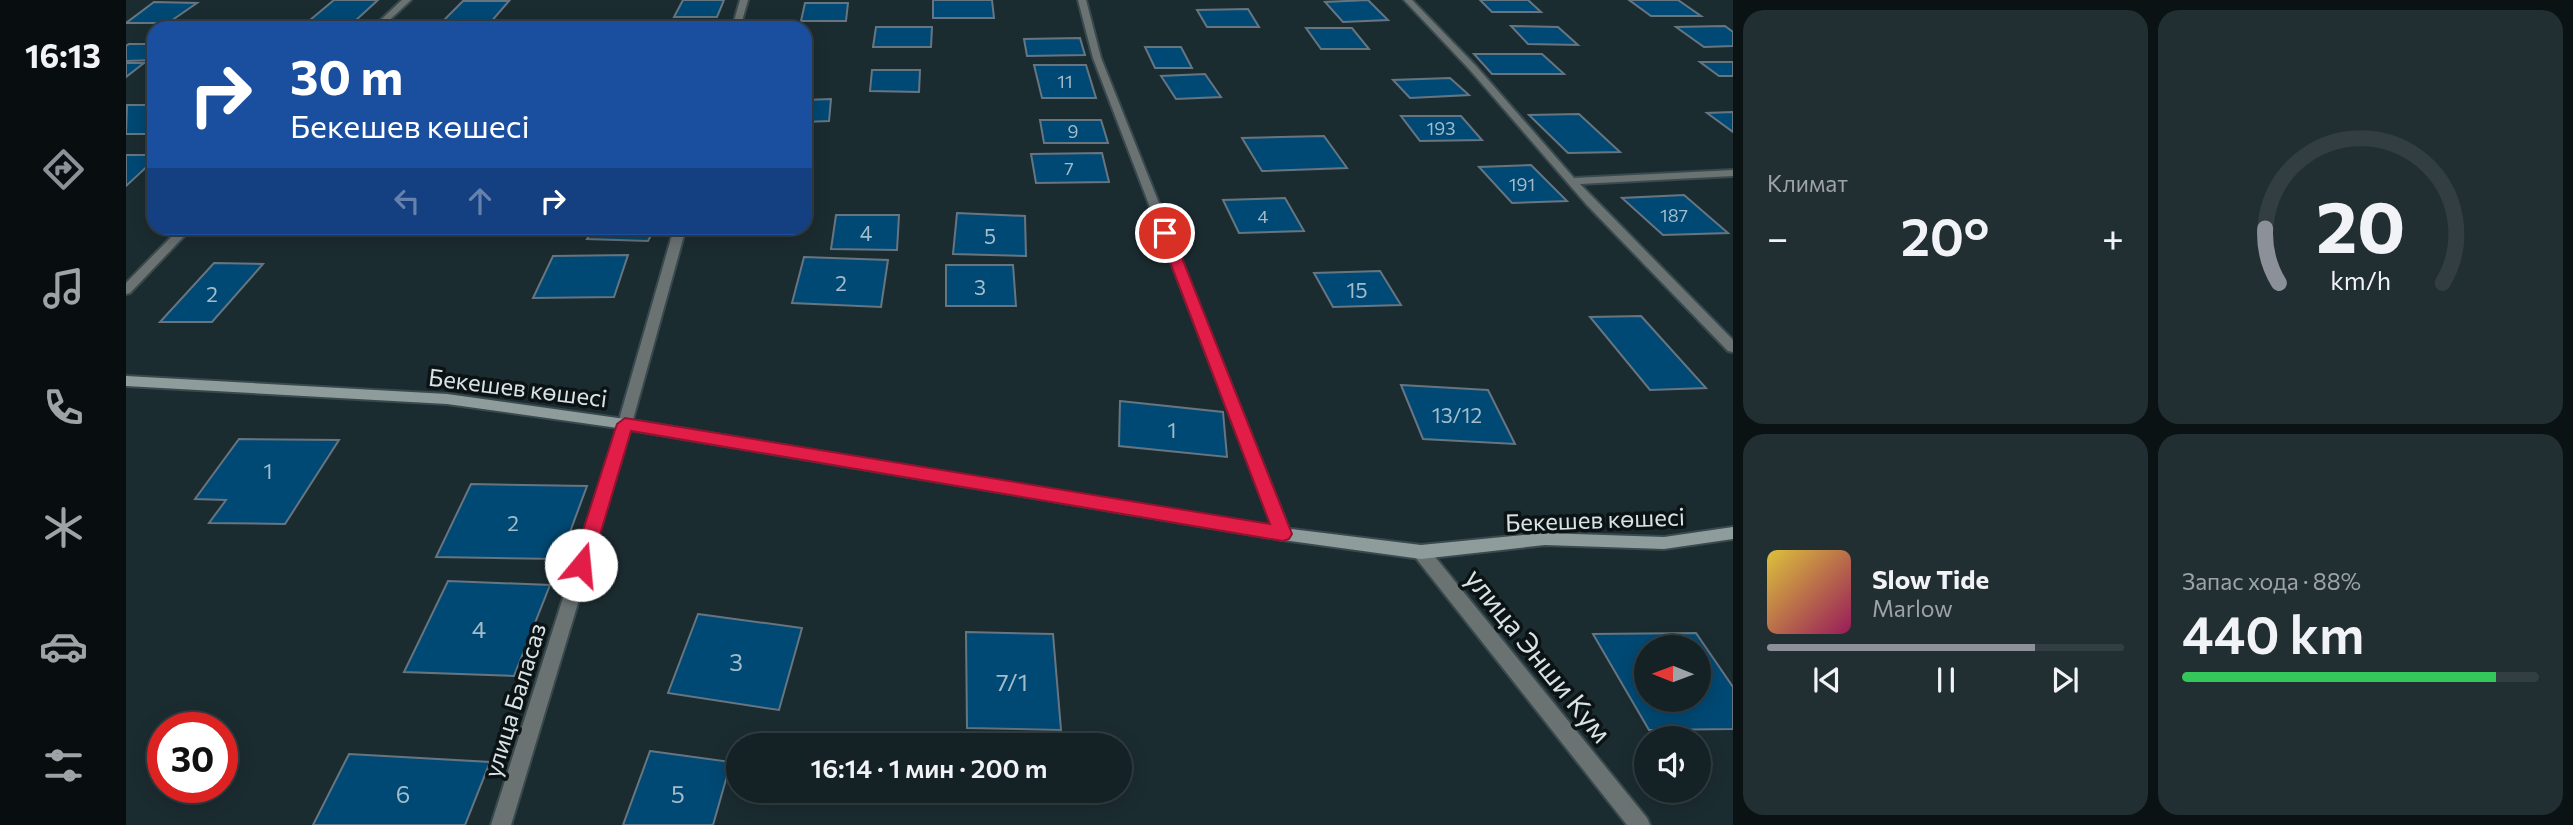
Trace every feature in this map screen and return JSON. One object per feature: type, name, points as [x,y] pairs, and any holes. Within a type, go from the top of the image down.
[{"type":"main road","name":"Бекешев көшесі","points":[[126,381],[447,399],[625,424],[1283,534],[1421,552],[1545,539],[1664,543],[1733,533]]},
{"type":"street","points":[[384,21],[407,0]]},
{"type":"street","points":[[739,21],[744,0]]},
{"type":"street","points":[[1082,0],[1097,58],[1283,534]]},
{"type":"street","points":[[1408,0],[1473,68],[1571,181],[1733,348]]},
{"type":"street","points":[[1571,181],[1733,173]]},
{"type":"street","points":[[126,290],[179,235]]},
{"type":"street","name":"улица Баласаз","points":[[500,825],[625,424],[678,235]]},
{"type":"street","name":"улица Энши Кум","points":[[1421,552],[1640,825]]},
{"type":"building","points":[[334,0],[378,0],[355,21],[310,20]]},
{"type":"building","points":[[683,0],[724,0],[717,17],[674,17]]},
{"type":"building","points":[[933,0],[992,0],[994,18],[933,18]]},
{"type":"building","points":[[1368,0],[1388,20],[1343,22],[1325,2]]},
{"type":"building","points":[[1480,0],[1528,0],[1541,12],[1492,12]]},
{"type":"building","points":[[1629,0],[1678,0],[1701,16],[1651,16]]},
{"type":"building","points":[[463,1],[509,1],[492,21],[443,21]]},
{"type":"building","points":[[154,2],[197,3],[171,21],[126,23]]},
{"type":"building","points":[[805,3],[848,3],[846,21],[801,21]]},
{"type":"building","points":[[1248,9],[1259,27],[1207,27],[1197,10]]},
{"type":"building","points":[[1511,26],[1558,27],[1578,45],[1528,44]]},
{"type":"building","points":[[1725,26],[1733,32],[1733,46],[1704,47],[1676,27]]},
{"type":"building","points":[[876,27],[932,27],[931,47],[873,47]]},
{"type":"building","points":[[1306,28],[1352,28],[1369,49],[1321,49]]},
{"type":"building","points":[[1080,38],[1085,55],[1027,56],[1024,39]]},
{"type":"building","points":[[147,44],[147,60],[126,61],[126,46]]},
{"type":"building","points":[[1145,47],[1181,47],[1192,68],[1155,68]]},
{"type":"building","points":[[1474,54],[1542,54],[1564,74],[1492,74]]},
{"type":"building","points":[[1700,62],[1733,62],[1733,76],[1719,76]]},
{"type":"building","points":[[126,63],[144,63],[126,77]]},
{"type":"building","points":[[1034,65],[1086,65],[1096,98],[1042,98]]},
{"type":"building","points":[[872,70],[920,70],[919,92],[870,91]]},
{"type":"building","points":[[1205,74],[1221,97],[1176,99],[1161,76]]},
{"type":"building","points":[[1450,78],[1469,95],[1410,98],[1393,80]]},
{"type":"building","points":[[831,99],[829,121],[812,122],[812,100]]},
{"type":"building","points":[[127,105],[147,105],[147,134],[126,134]]},
{"type":"building","points":[[1733,112],[1733,132],[1707,113]]},
{"type":"building","points":[[1579,114],[1620,152],[1568,153],[1529,115]]},
{"type":"building","points":[[1401,116],[1461,116],[1482,140],[1420,141]]},
{"type":"building","points":[[1040,120],[1101,120],[1108,143],[1044,143]]},
{"type":"building","points":[[1324,136],[1347,168],[1262,171],[1242,138]]},
{"type":"building","points":[[1102,153],[1109,182],[1036,183],[1031,154]]},
{"type":"building","points":[[126,155],[147,155],[147,166],[126,186]]},
{"type":"building","points":[[1531,165],[1567,201],[1512,203],[1479,167]]},
{"type":"building","points":[[1684,195],[1728,233],[1663,235],[1622,198]]},
{"type":"building","points":[[1285,198],[1304,231],[1239,233],[1223,200]]},
{"type":"building","points":[[957,213],[1025,216],[1026,256],[953,254]]},
{"type":"building","points":[[836,215],[899,215],[897,250],[831,249]]},
{"type":"building","points":[[590,235],[651,235],[648,241],[587,239]]},
{"type":"building","points":[[628,255],[614,297],[533,298],[553,256]]},
{"type":"building","points":[[804,257],[888,260],[881,307],[792,303]]},
{"type":"building","points":[[214,263],[263,264],[212,322],[160,322]]},
{"type":"building","points":[[946,265],[1013,265],[1016,306],[946,306]]},
{"type":"building","points":[[1380,271],[1401,305],[1333,307],[1314,273]]},
{"type":"building","points":[[1641,316],[1706,388],[1650,390],[1590,317]]},
{"type":"building","points":[[1401,385],[1488,390],[1515,444],[1423,439]]},
{"type":"building","points":[[1120,401],[1223,412],[1227,457],[1119,446]]},
{"type":"building","points":[[239,439],[339,440],[285,524],[209,523],[226,500],[195,499]]},
{"type":"building","points":[[471,484],[587,486],[560,559],[436,557]]},
{"type":"building","points":[[448,581],[550,585],[514,676],[404,672]]},
{"type":"building","points":[[698,614],[802,628],[779,710],[668,693]]},
{"type":"building","points":[[966,632],[1053,634],[1061,730],[967,728]]},
{"type":"building","points":[[1696,633],[1697,635],[1634,635],[1634,704],[1593,634]]},
{"type":"building","points":[[1712,656],[1733,687],[1733,729],[1711,729],[1711,726],[1647,726],[1638,712],[1712,712]]},
{"type":"building","points":[[650,751],[726,761],[726,780],[713,825],[623,825]]},
{"type":"building","points":[[349,754],[490,762],[465,825],[313,825]]},
{"type":"route","points":[[581,565],[625,424],[1283,534],[1165,233]]}]
